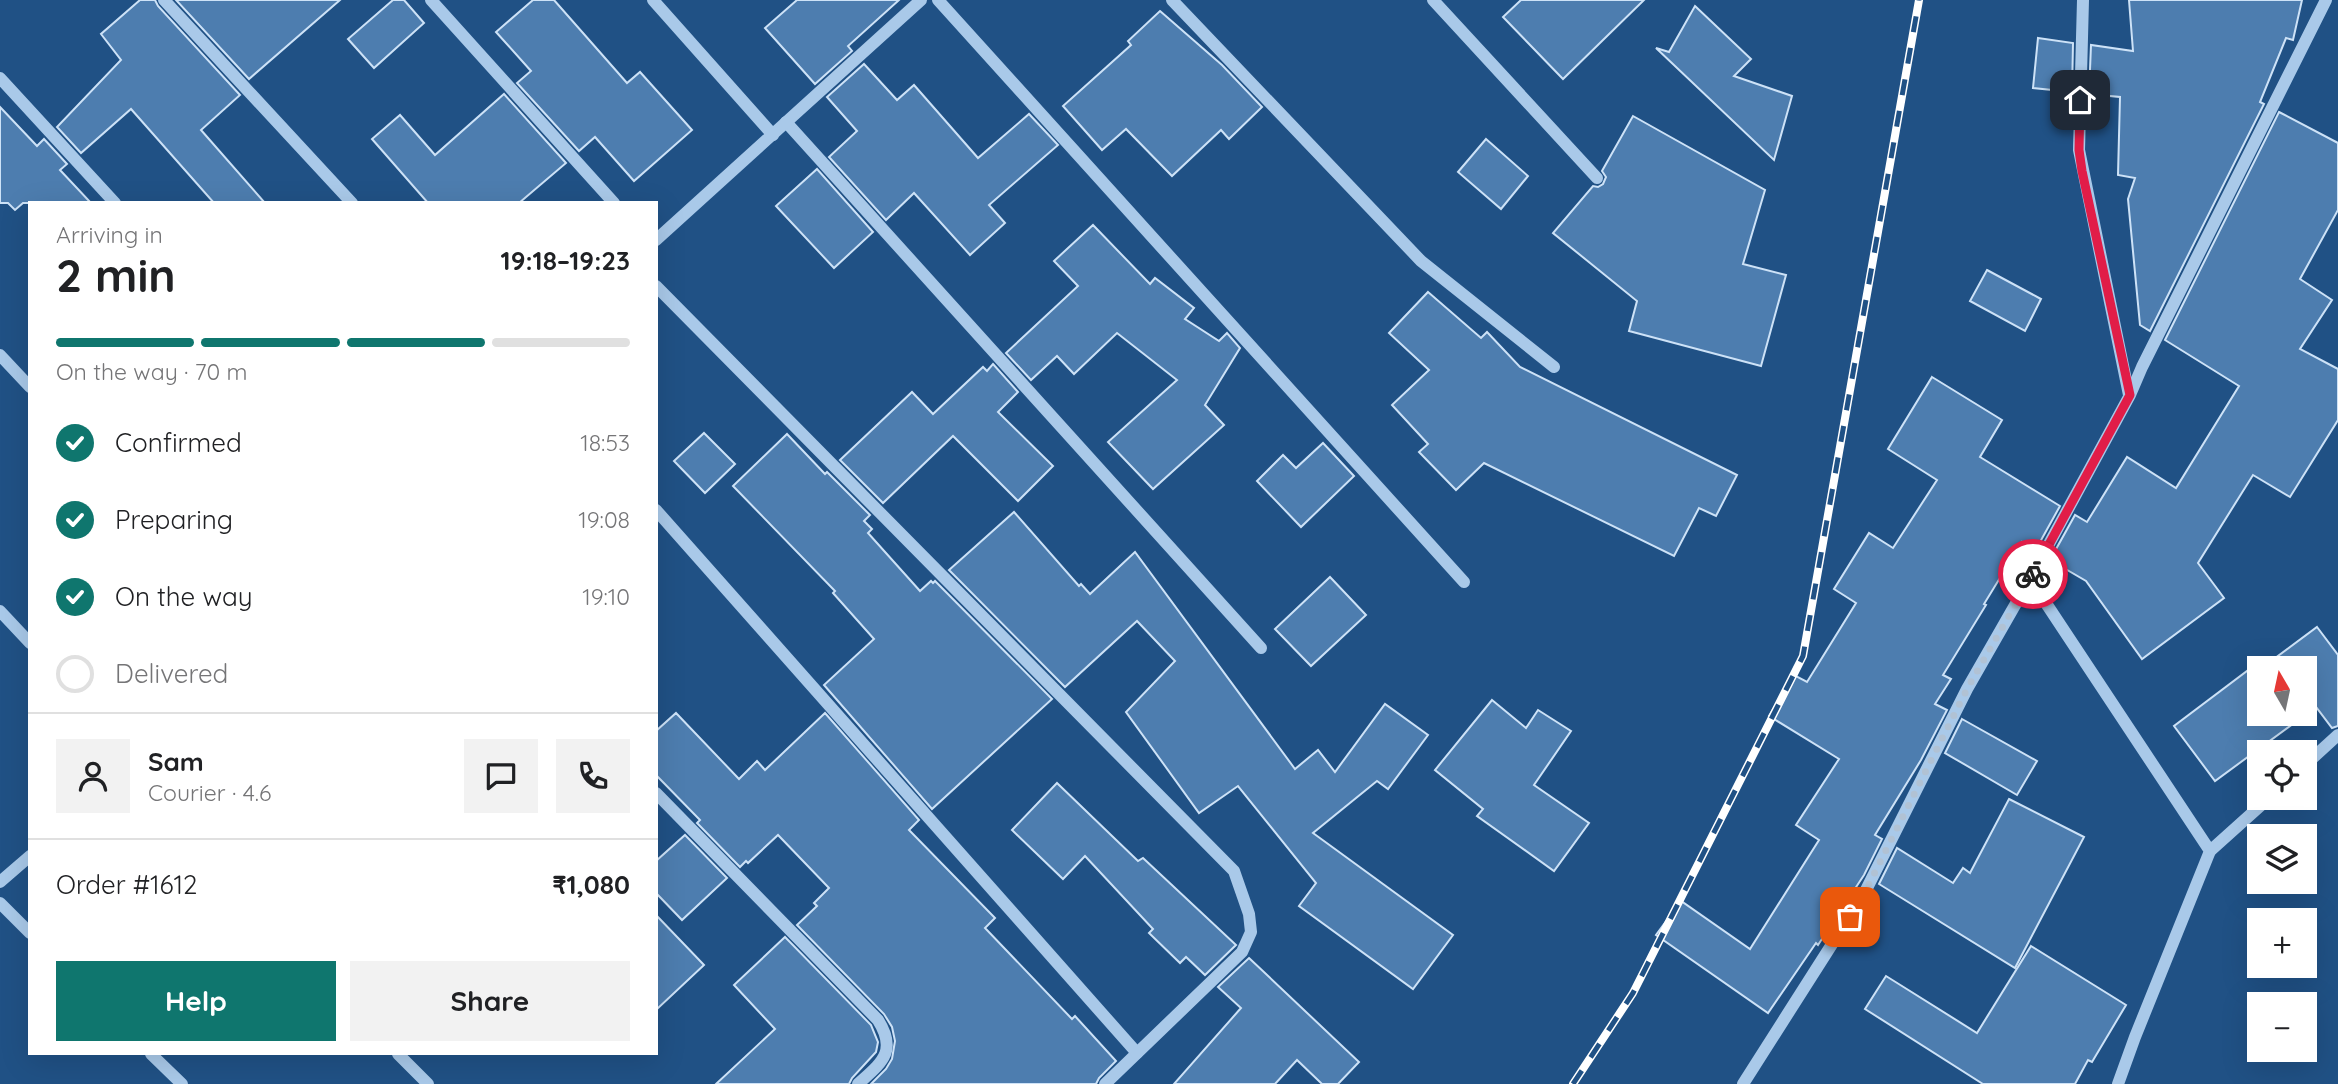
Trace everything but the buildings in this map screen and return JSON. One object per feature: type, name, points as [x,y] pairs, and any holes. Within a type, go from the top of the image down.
[{"type":"street","points":[[164,0],[350,201]]},
{"type":"street","points":[[431,0],[612,201]]},
{"type":"street","points":[[653,0],[773,135]]},
{"type":"street","points":[[938,0],[1464,582]]},
{"type":"street","points":[[1172,0],[1412,253],[1554,367]]},
{"type":"street","points":[[1433,0],[1597,178]]},
{"type":"street","points":[[2083,0],[2079,150],[2130,395]]},
{"type":"street","points":[[1742,1084],[1864,894],[1967,689],[2130,395],[2326,0]]},
{"type":"street","points":[[658,238],[773,135],[914,2]]},
{"type":"street","points":[[0,78],[113,201]]},
{"type":"street","points":[[786,122],[1261,648]]},
{"type":"street","points":[[658,288],[1234,871],[1249,914],[1251,932],[1242,952],[1105,1084]]},
{"type":"street","points":[[0,355],[28,385]]},
{"type":"street","points":[[658,512],[1138,1053]]},
{"type":"street","points":[[2029,579],[2210,851]]},
{"type":"street","points":[[0,611],[28,641]]},
{"type":"street","points":[[2317,754],[2338,735]]},
{"type":"street","points":[[658,795],[878,1020],[886,1032],[888,1047],[883,1062],[858,1084]]},
{"type":"street","points":[[2118,1084],[2210,851],[2256,810]]},
{"type":"street","points":[[0,882],[28,858]]},
{"type":"street","points":[[0,903],[28,931]]},
{"type":"street","points":[[152,1055],[182,1084]]},
{"type":"street","points":[[399,1055],[428,1084]]},
{"type":"railway","points":[[1573,1084],[1633,993],[1803,656],[1919,0]]},
{"type":"way so far","points":[[1850,917],[1967,689],[2033,574]]},
{"type":"route","points":[[2033,574],[2130,395],[2082,171],[2079,150],[2080,100]]}]
